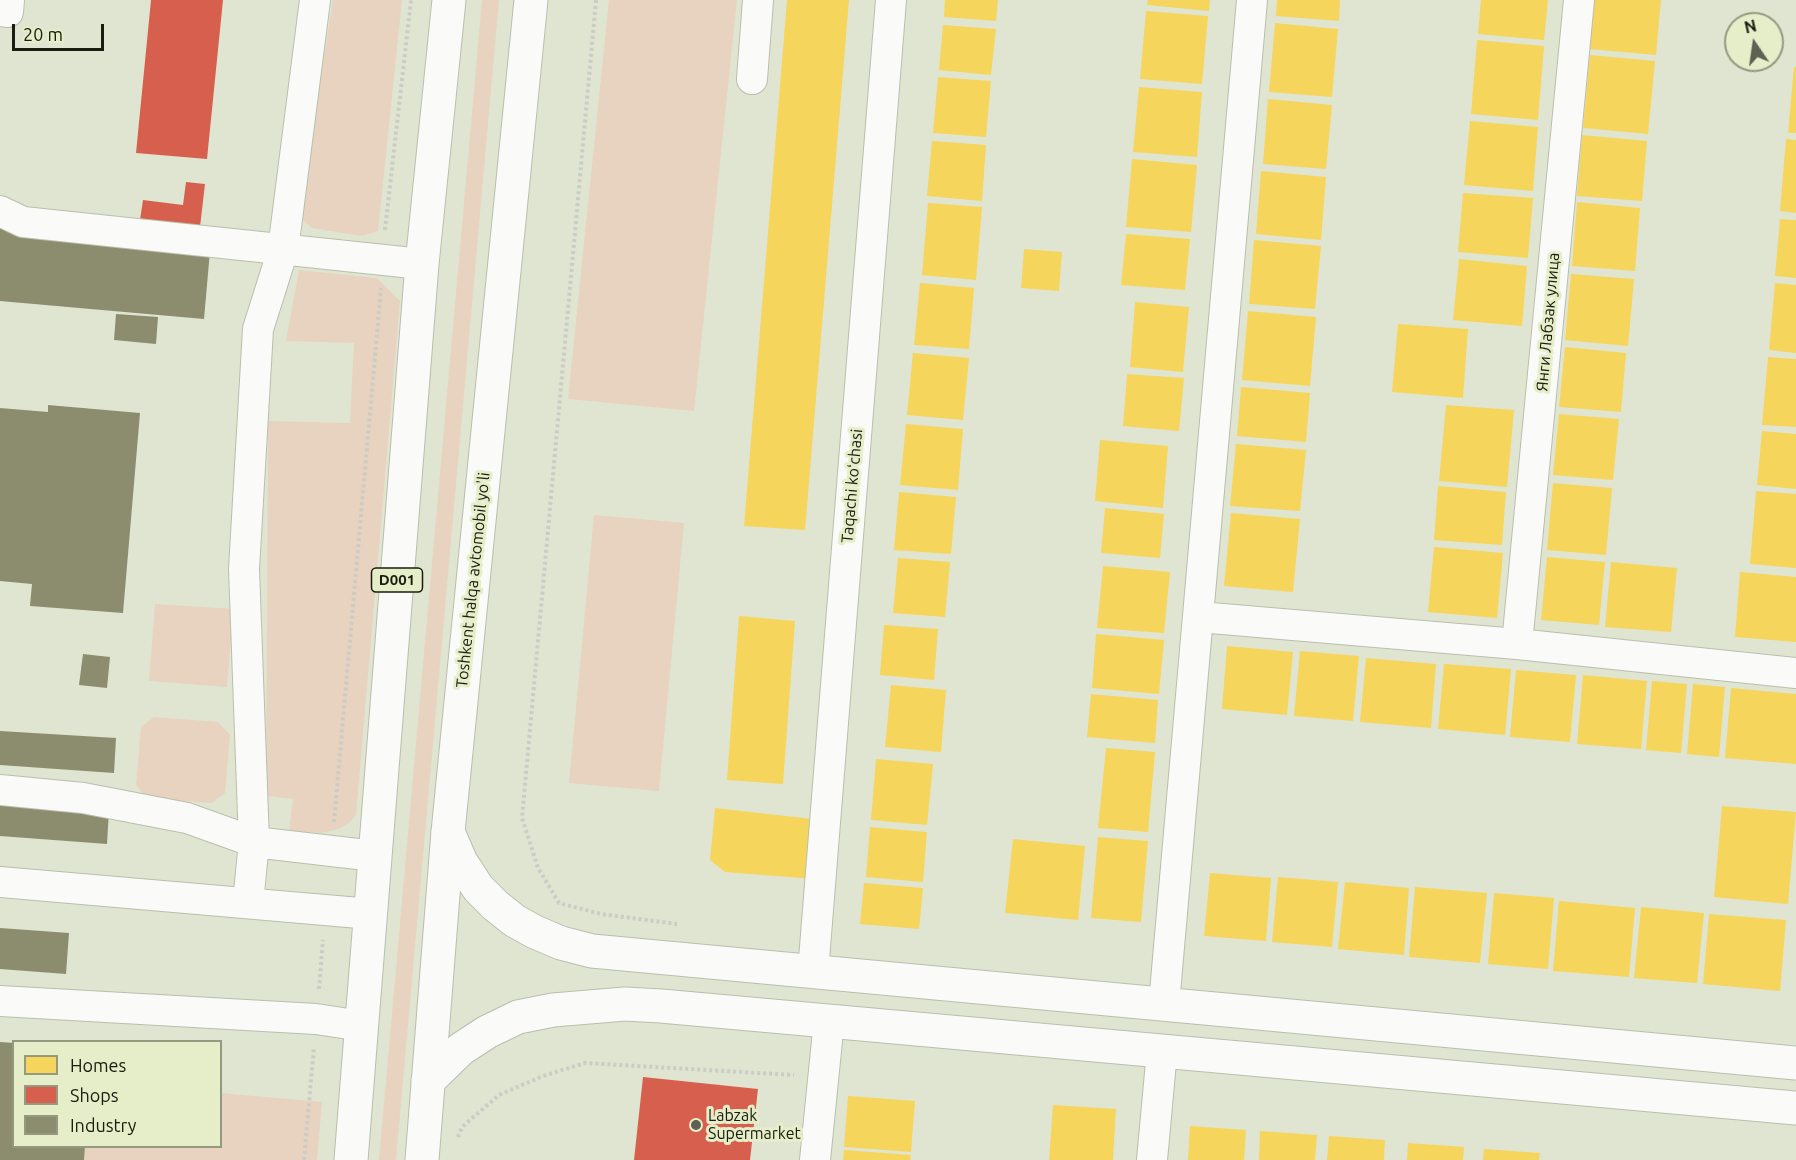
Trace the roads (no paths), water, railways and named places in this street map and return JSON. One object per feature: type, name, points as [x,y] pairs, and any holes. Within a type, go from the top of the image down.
[{"type":"main road","name":"D001","points":[[351,1160],[422,264],[449,0]]},
{"type":"main road","name":"Toshkent halqa avtomobil yo'li","points":[[422,1160],[448,832],[531,0]]},
{"type":"main road","points":[[448,832],[461,862],[478,888],[515,921],[561,943],[592,951],[1796,1063]]},
{"type":"main road","points":[[662,1006],[666,958]]},
{"type":"main road","points":[[428,1081],[461,1049],[487,1032],[518,1017],[589,1006],[662,1006],[1796,1108]]},
{"type":"street","points":[[0,11],[8,12],[9,0]]},
{"type":"street","points":[[248,903],[254,842],[244,568],[258,328],[284,250],[315,0]]},
{"type":"street","points":[[752,79],[758,0]]},
{"type":"street","name":"Taqachi koʻchasi","points":[[813,972],[891,0]]},
{"type":"street","points":[[1164,1004],[1252,0]]},
{"type":"street","name":"Янги Лабзак улица","points":[[1517,644],[1579,0]]},
{"type":"street","points":[[0,212],[23,222],[422,264]]},
{"type":"street","points":[[1199,617],[1517,644],[1796,673]]},
{"type":"street","points":[[0,790],[83,798],[187,818],[254,842],[375,856]]},
{"type":"street","points":[[0,882],[371,914]]},
{"type":"street","points":[[0,1001],[316,1019],[362,1026]]},
{"type":"street","points":[[815,1160],[828,1021]]},
{"type":"street","points":[[1152,1160],[1162,1052]]},
{"type":"place","name":"Labzak Supermarket","points":[[696,1125]]}]
